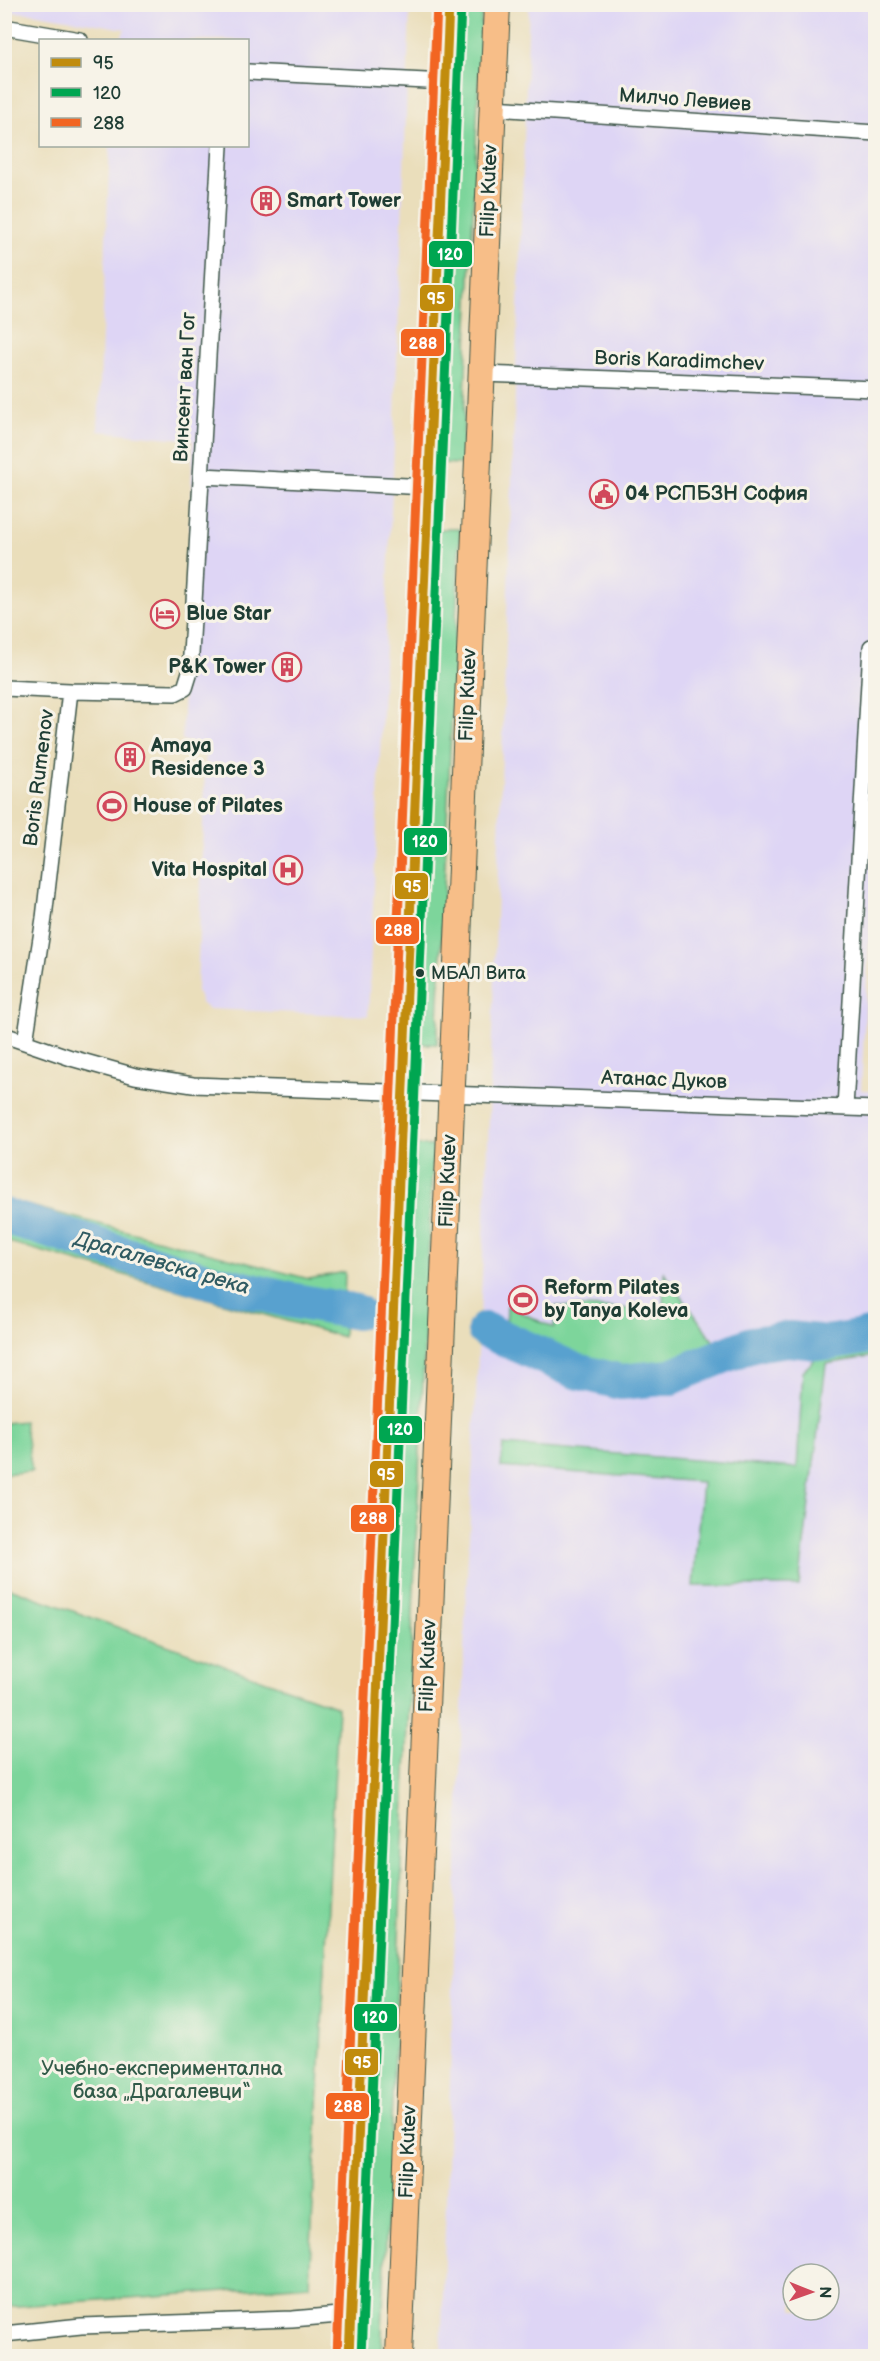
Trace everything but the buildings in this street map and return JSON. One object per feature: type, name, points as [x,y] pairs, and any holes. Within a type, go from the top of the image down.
[{"type":"main road","points":[[349,2356],[449,4]]},
{"type":"main road","name":"Filip Kutev","points":[[399,2356],[497,4]]},
{"type":"street","points":[[4,27],[74,39]]},
{"type":"street","points":[[249,72],[446,82]]},
{"type":"street","name":"Милчо Левиев","points":[[492,108],[876,133]]},
{"type":"street","name":"Винсент ван Гог","points":[[220,147],[202,476],[428,487]]},
{"type":"street","name":"Boris Karadimchev","points":[[481,374],[876,389]]},
{"type":"street","points":[[70,691],[175,693],[185,688],[190,672],[202,476]]},
{"type":"street","points":[[845,1108],[872,647]]},
{"type":"street","name":"Boris Rumenov","points":[[4,688],[70,691],[44,918],[24,1042]]},
{"type":"street","name":"Атанас Дуков","points":[[4,1035],[135,1076],[194,1085],[876,1109]]},
{"type":"street","points":[[4,2334],[81,2326],[292,2319],[351,2314]]},
{"type":"shaded area","points":[[5,4],[410,5],[393,470],[368,1016],[208,1009],[201,1003],[197,991],[206,744],[182,741],[193,440],[98,431],[110,147],[249,147],[249,39],[120,39],[125,29],[32,13],[5,12]]},
{"type":"shaded area","points":[[529,5],[875,5],[876,813],[861,1090],[876,1091],[875,2356],[441,2356],[465,1619],[487,1172]]},
{"type":"green space","points":[[460,5],[482,5],[462,464],[440,463]]},
{"type":"green space","points":[[438,529],[460,529],[437,1044],[415,1044]]},
{"type":"green space","points":[[410,1145],[433,1146],[381,2356],[357,2356]]},
{"type":"green space","points":[[4,1199],[309,1279],[345,1272],[343,1337],[5,1241]]},
{"type":"green space","points":[[664,1272],[719,1349],[670,1370],[644,1375],[617,1376],[588,1370],[506,1330],[507,1306],[554,1328],[555,1306],[663,1310]]},
{"type":"green space","points":[[875,1341],[875,1356],[826,1364],[799,1586],[693,1586],[702,1482],[501,1467],[503,1445],[797,1468],[803,1371],[825,1350]]},
{"type":"green space","points":[[24,1421],[32,1471],[5,1474],[5,1423]]},
{"type":"green space","name":"Учебно-експериментална база „Драгалевци“","points":[[4,1586],[338,1707],[309,2285],[5,2307]]},
{"type":"waterway","name":"Драгалевска река","points":[[4,1216],[202,1279],[289,1300],[357,1312]]},
{"type":"waterway","name":"Драгалевска река","points":[[485,1330],[576,1371],[621,1382],[671,1377],[752,1344],[789,1339],[827,1343],[876,1335]]},
{"type":"transit line","name":"288","points":[[337,2355],[437,4]]},
{"type":"transit line","name":"95","points":[[349,2356],[449,4]]},
{"type":"transit line","name":"120","points":[[361,2356],[461,5]]},
{"type":"place","name":"Smart Tower","points":[[266,201]]},
{"type":"place","name":"04 РСПБЗН София","points":[[604,494]]},
{"type":"place","name":"Blue Star","points":[[165,614]]},
{"type":"place","name":"P&K Tower","points":[[287,667]]},
{"type":"place","name":"Amaya Residence 3","points":[[130,757]]},
{"type":"place","name":"House of Pilates","points":[[112,806]]},
{"type":"place","name":"Vita Hospital","points":[[288,870]]},
{"type":"place","name":"МБАЛ Вита","points":[[420,973]]},
{"type":"place","name":"Reform Pilates by Tanya Koleva","points":[[523,1300]]}]
